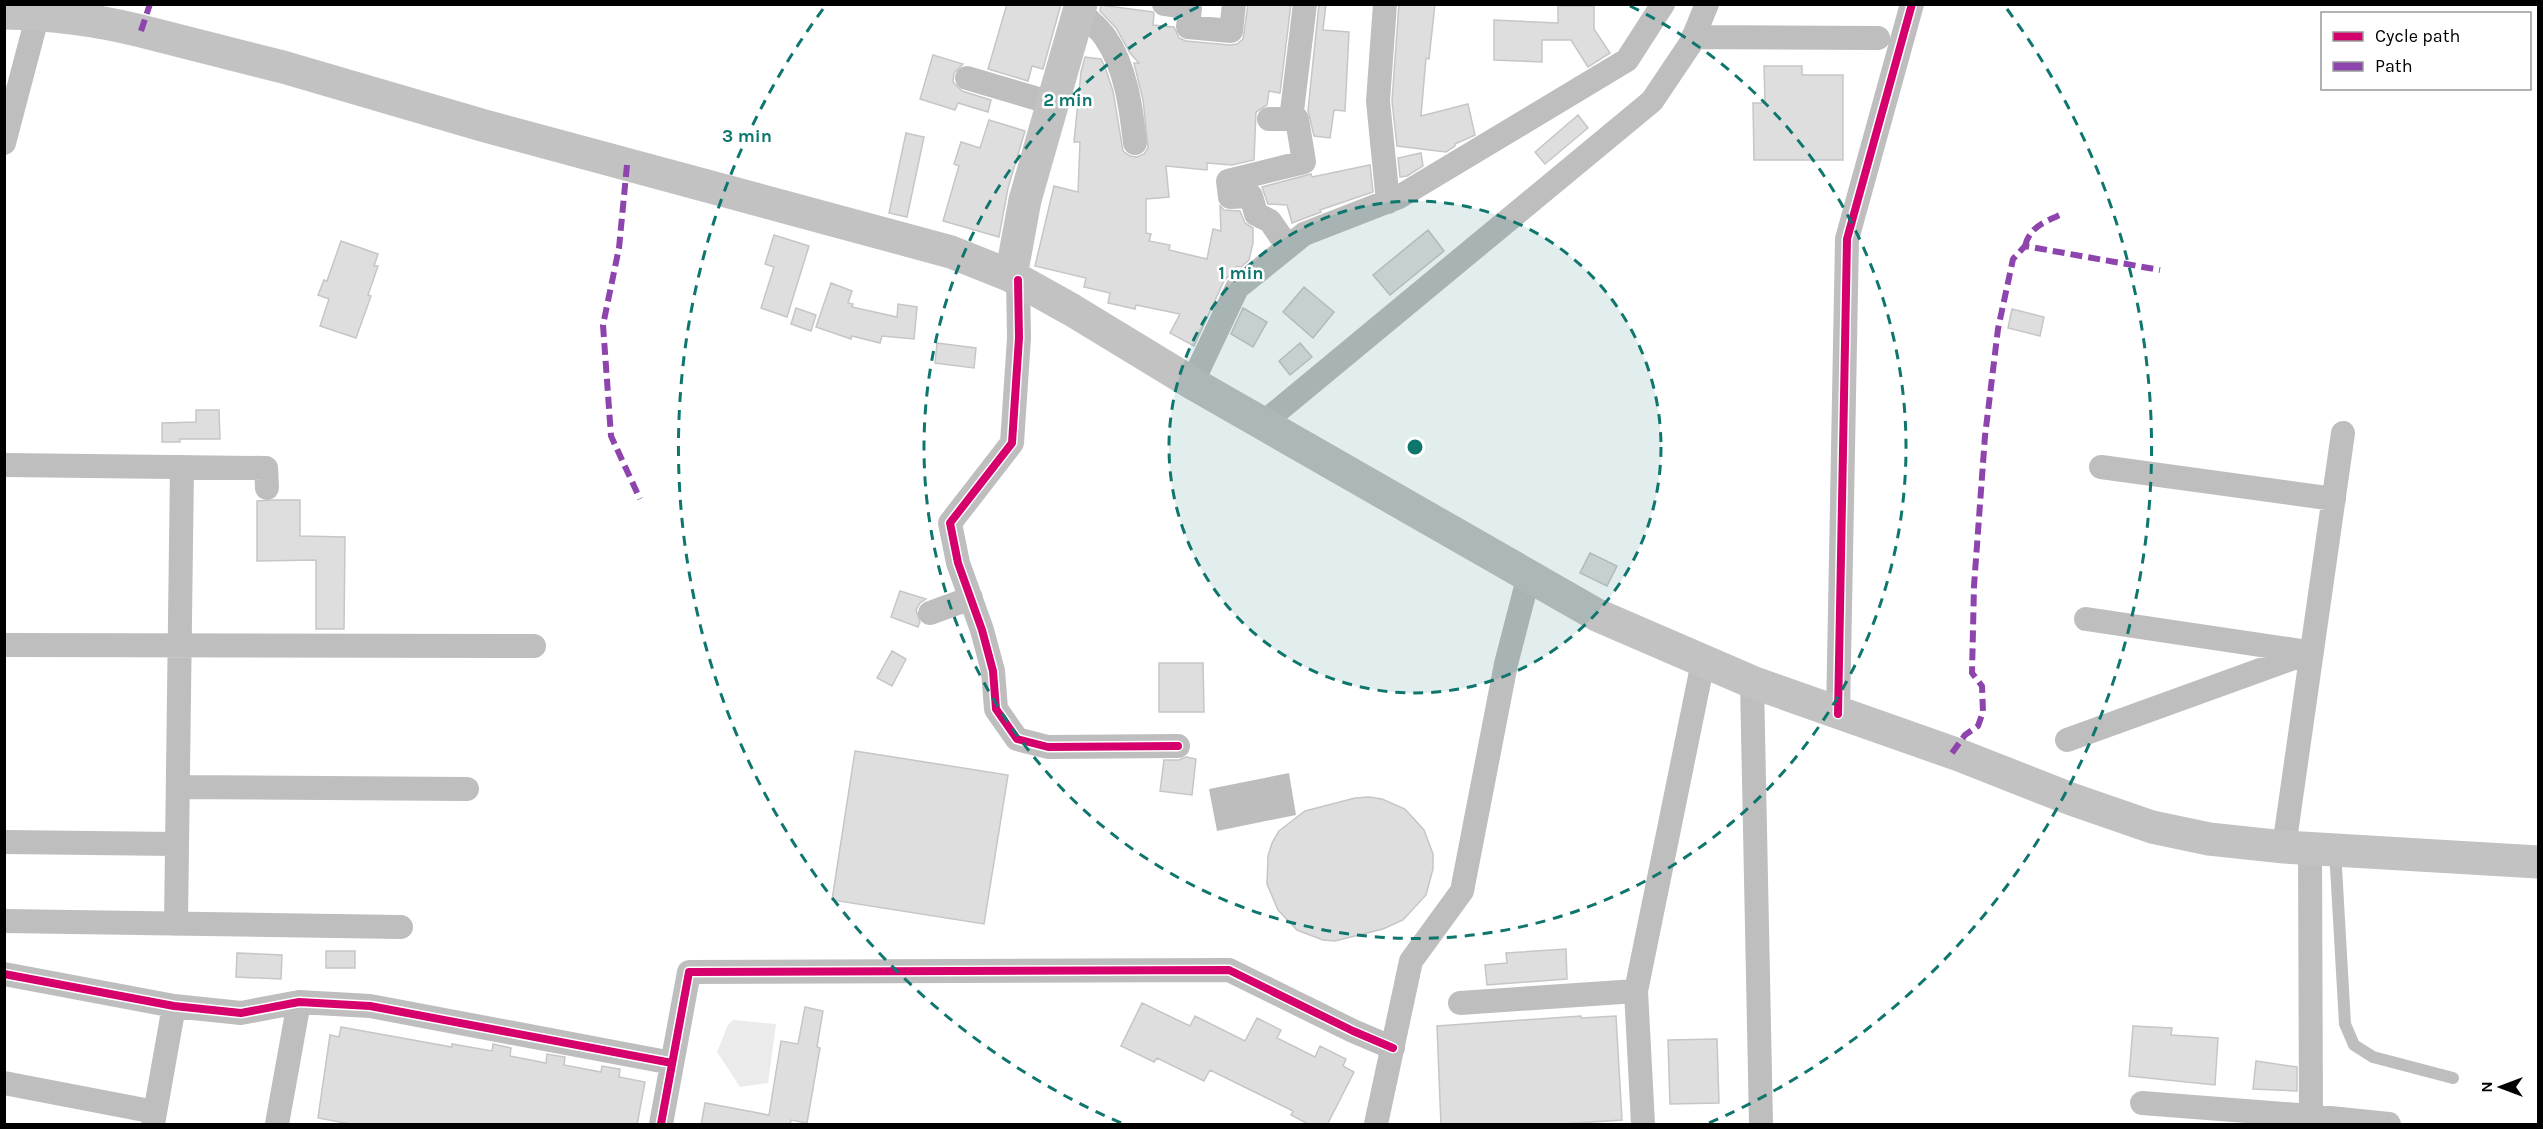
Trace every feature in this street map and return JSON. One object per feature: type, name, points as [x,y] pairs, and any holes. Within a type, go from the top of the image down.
[{"type":"main road","points":[[1015,278],[1025,200],[1080,7]]},
{"type":"main road","points":[[4,13],[38,14],[119,26],[283,67],[485,126],[951,252],[1015,278],[1192,383],[1597,615],[1752,682],[1959,755],[2071,799],[2152,827],[2209,839],[2310,848],[2538,862]]},
{"type":"street","points":[[1164,5],[1190,8],[1188,27],[1232,31],[1234,4]]},
{"type":"street","points":[[1288,247],[1269,221],[1256,214],[1251,196],[1230,197],[1228,181],[1304,162],[1297,119],[1280,119],[1305,4]]},
{"type":"street","points":[[1385,4],[1378,101],[1388,202]]},
{"type":"street","points":[[1192,383],[1237,288],[1304,234],[1388,202],[1627,60],[1663,4]]},
{"type":"street","points":[[1263,423],[1652,101],[1694,37],[1707,4]]},
{"type":"street","points":[[1838,714],[1847,239],[1912,4]]},
{"type":"street","points":[[1080,7],[1105,38],[1120,69],[1131,108],[1135,144]]},
{"type":"street","points":[[4,143],[38,14]]},
{"type":"street","points":[[1694,37],[1878,38]]},
{"type":"street","points":[[967,78],[1052,103]]},
{"type":"street","points":[[1015,278],[1020,338],[1012,443],[950,523],[958,563],[993,671],[996,709],[1017,739],[1048,747],[1179,746]]},
{"type":"street","points":[[2311,1120],[2310,652],[2343,433]]},
{"type":"street","points":[[4,465],[266,468],[267,489]]},
{"type":"street","points":[[176,924],[182,467]]},
{"type":"street","points":[[2101,467],[2334,499]]},
{"type":"street","points":[[1376,1125],[1410,961],[1462,891],[1506,664],[1529,575]]},
{"type":"street","points":[[930,613],[970,598]]},
{"type":"street","points":[[2086,619],[2310,652]]},
{"type":"street","points":[[4,645],[534,646]]},
{"type":"street","points":[[2067,740],[2310,652]]},
{"type":"street","points":[[1643,1125],[1636,991],[1703,662]]},
{"type":"street","points":[[1752,682],[1761,1125]]},
{"type":"street","points":[[178,787],[467,789]]},
{"type":"street","points":[[4,842],[176,844]]},
{"type":"street","points":[[4,921],[400,927]]},
{"type":"street","points":[[661,1125],[689,972],[1229,970],[1392,1048]]},
{"type":"street","points":[[4,974],[174,1006],[241,1012],[299,1002],[370,1006],[672,1063]]},
{"type":"street","points":[[1460,1003],[1636,991]]},
{"type":"street","points":[[277,1125],[299,1002]]},
{"type":"street","points":[[4,1083],[154,1118],[174,1006]]},
{"type":"street","points":[[2142,1103],[2311,1120],[2389,1125]]},
{"type":"lane","points":[[2310,848],[2345,1024],[2354,1045],[2373,1057],[2453,1078]]},
{"type":"shaded area","points":[[1289,773],[1296,815],[1217,831],[1209,789]]},
{"type":"shaded area","points":[[733,1020],[776,1024],[768,1083],[740,1087],[717,1052],[728,1025]]},
{"type":"building","points":[[1007,4],[1061,4],[1043,69],[1032,66],[1028,81],[988,69]]},
{"type":"building","points":[[1248,4],[1291,4],[1280,93],[1269,91],[1267,105],[1256,112],[1254,160],[1232,165],[1207,163],[1207,170],[1166,166],[1169,197],[1146,199],[1146,233],[1151,234],[1149,241],[1170,245],[1169,250],[1207,259],[1213,229],[1221,231],[1220,206],[1224,210],[1240,211],[1245,223],[1253,228],[1253,243],[1249,260],[1241,267],[1237,266],[1224,281],[1194,346],[1170,333],[1180,314],[1136,305],[1135,309],[1108,303],[1110,293],[1084,287],[1086,278],[1035,266],[1054,186],[1078,192],[1080,142],[1074,142],[1081,72],[1085,57],[1101,59],[1105,67],[1113,91],[1123,151],[1130,156],[1137,157],[1144,154],[1148,148],[1143,100],[1134,63],[1139,63],[1130,53],[1116,28],[1100,11],[1101,5],[1153,12],[1153,25],[1174,27],[1179,38],[1186,41],[1230,45],[1237,44],[1243,39]]},
{"type":"building","points":[[1319,4],[1326,4],[1323,30],[1349,32],[1345,111],[1334,110],[1330,138],[1314,136],[1308,110]]},
{"type":"building","points":[[1399,4],[1435,4],[1429,59],[1426,58],[1421,116],[1468,104],[1475,135],[1455,144],[1446,152],[1397,146],[1392,101]]},
{"type":"building","points":[[1558,6],[1594,6],[1594,29],[1610,53],[1588,67],[1571,40],[1542,40],[1542,62],[1494,60],[1494,20],[1558,23]]},
{"type":"building","points":[[933,55],[963,64],[954,73],[953,82],[962,91],[991,100],[988,112],[958,103],[955,110],[920,99]]},
{"type":"building","points":[[1764,66],[1802,66],[1802,75],[1843,75],[1843,160],[1754,160],[1753,103],[1765,103]]},
{"type":"building","points":[[1578,115],[1588,128],[1545,164],[1535,152]]},
{"type":"building","points":[[989,120],[1025,131],[1008,188],[999,237],[943,221],[959,166],[954,164],[961,142],[980,148]]},
{"type":"building","points":[[906,133],[924,137],[907,217],[889,213]]},
{"type":"building","points":[[1421,153],[1423,166],[1407,176],[1400,177],[1398,158]]},
{"type":"building","points":[[1370,165],[1373,192],[1320,210],[1321,212],[1292,223],[1287,205],[1268,204],[1262,187],[1311,174],[1312,177]]},
{"type":"building","points":[[1428,230],[1444,251],[1390,295],[1373,275]]},
{"type":"building","points":[[774,235],[809,246],[787,317],[761,308],[774,267],[765,264]]},
{"type":"building","points":[[341,241],[378,254],[374,266],[378,266],[368,295],[371,296],[356,338],[320,326],[329,299],[318,295],[324,280],[327,281]]},
{"type":"building","points":[[831,283],[852,291],[848,303],[853,304],[852,307],[897,317],[898,304],[917,307],[914,339],[882,336],[880,343],[852,336],[851,339],[816,327]]},
{"type":"building","points":[[1304,287],[1334,312],[1313,338],[1283,312]]},
{"type":"building","points":[[796,308],[816,315],[811,331],[791,324]]},
{"type":"building","points":[[1243,308],[1267,322],[1253,347],[1231,334]]},
{"type":"building","points":[[2012,309],[2044,317],[2040,336],[2008,328]]},
{"type":"building","points":[[937,343],[976,348],[974,368],[935,363]]},
{"type":"building","points":[[1300,343],[1312,357],[1290,375],[1279,361]]},
{"type":"building","points":[[196,410],[219,410],[220,439],[180,439],[180,442],[162,442],[162,423],[196,422]]},
{"type":"building","points":[[300,500],[300,536],[345,537],[344,629],[316,629],[316,560],[257,561],[257,501]]},
{"type":"building","points":[[1590,553],[1617,566],[1607,586],[1580,573]]},
{"type":"building","points":[[900,591],[926,599],[916,610],[920,622],[918,627],[891,617]]},
{"type":"building","points":[[892,651],[906,659],[892,686],[877,678]]},
{"type":"building","points":[[1159,663],[1203,663],[1204,712],[1159,712]]},
{"type":"building","points":[[855,751],[1008,775],[984,924],[832,900]]},
{"type":"building","points":[[1186,757],[1196,759],[1192,795],[1160,791],[1164,760],[1179,760]]},
{"type":"building","points":[[1355,798],[1382,799],[1405,809],[1424,830],[1433,854],[1433,869],[1426,895],[1403,920],[1383,929],[1335,941],[1323,940],[1297,930],[1278,910],[1267,884],[1268,856],[1272,843],[1279,831],[1305,811]]},
{"type":"building","points":[[1566,949],[1567,979],[1487,985],[1485,965],[1507,963],[1506,953]]},
{"type":"building","points":[[326,951],[355,951],[355,968],[326,968]]},
{"type":"building","points":[[237,953],[282,955],[281,979],[236,977]]},
{"type":"building","points":[[1142,1003],[1190,1026],[1195,1016],[1245,1041],[1257,1018],[1281,1030],[1277,1038],[1315,1057],[1320,1046],[1346,1059],[1343,1066],[1354,1072],[1327,1125],[1310,1125],[1291,1115],[1293,1111],[1210,1070],[1204,1081],[1157,1058],[1154,1062],[1121,1046]]},
{"type":"building","points":[[805,1007],[823,1011],[817,1047],[820,1048],[807,1123],[791,1120],[790,1125],[701,1125],[705,1103],[769,1115],[781,1041],[798,1044]]},
{"type":"building","points":[[1581,1016],[1581,1018],[1616,1016],[1622,1120],[1547,1125],[1441,1125],[1437,1026]]},
{"type":"building","points":[[2133,1026],[2172,1028],[2171,1035],[2218,1038],[2215,1085],[2129,1076]]},
{"type":"building","points":[[341,1027],[452,1047],[452,1044],[492,1051],[493,1044],[511,1048],[510,1056],[546,1063],[547,1054],[565,1057],[564,1065],[601,1072],[602,1066],[620,1069],[619,1077],[645,1082],[637,1125],[356,1125],[318,1118],[330,1035],[339,1037]]},
{"type":"building","points":[[1717,1039],[1719,1103],[1670,1104],[1668,1040]]},
{"type":"building","points":[[2256,1061],[2297,1067],[2297,1091],[2253,1089]]},
{"type":"marked path","points":[[141,31],[150,4]]},
{"type":"marked path","points":[[627,165],[619,248],[603,325],[611,436],[640,499]]},
{"type":"marked path","points":[[2025,246],[2034,230],[2060,215]]},
{"type":"marked path","points":[[1952,753],[1965,735],[1978,726],[1983,712],[1982,686],[1972,673],[1974,586],[1985,436],[1998,329],[2013,259],[2025,246],[2160,270]]},
{"type":"cycle path","points":[[1838,714],[1847,239],[1912,4]]},
{"type":"cycle path","points":[[1018,280],[1019,338],[1012,443],[950,523],[958,563],[982,630],[993,671],[996,709],[1017,739],[1048,747],[1178,746]]},
{"type":"cycle path","points":[[661,1124],[689,972],[1229,970],[1353,1031],[1393,1048]]},
{"type":"cycle path","points":[[4,974],[174,1006],[241,1013],[299,1002],[370,1006],[672,1063]]}]
